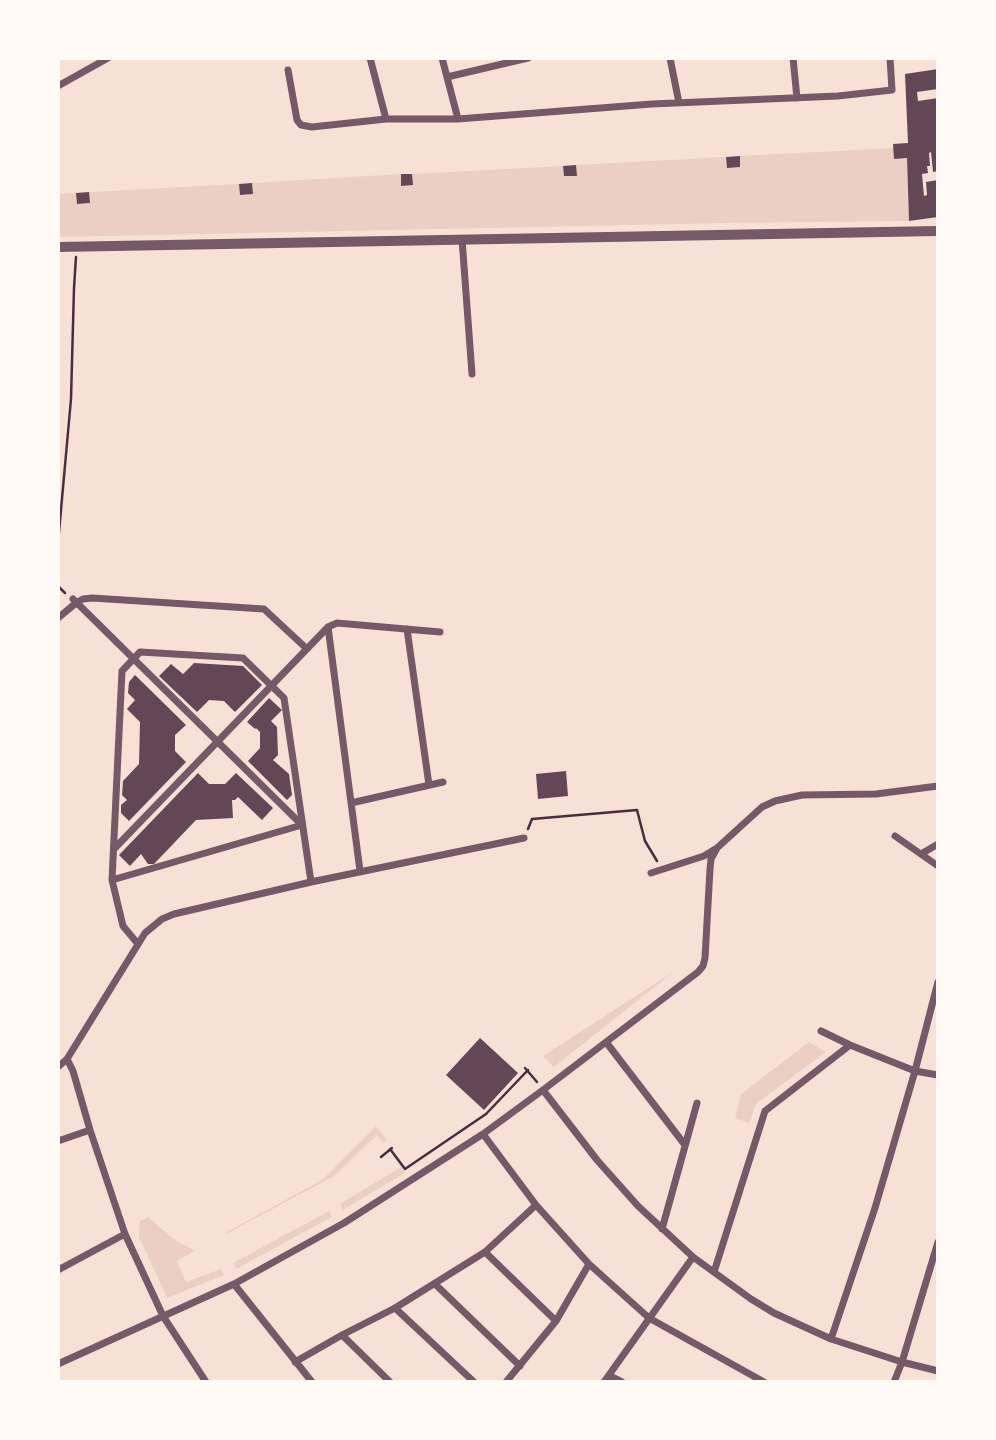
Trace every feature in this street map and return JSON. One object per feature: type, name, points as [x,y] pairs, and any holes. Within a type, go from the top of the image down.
[{"type":"street","points":[[58,86],[108,58]]},
{"type":"street","points":[[370,58],[386,119]]},
{"type":"street","points":[[442,58],[458,119]]},
{"type":"street","points":[[447,77],[528,58]]},
{"type":"street","points":[[670,58],[679,103]]},
{"type":"street","points":[[793,58],[796,98]]},
{"type":"street","points":[[288,70],[297,120],[301,125],[312,127],[386,119],[458,119],[679,103],[838,96],[892,90],[890,58]]},
{"type":"street","points":[[58,247],[938,231]]},
{"type":"street","points":[[463,239],[472,374]]},
{"type":"street","points":[[58,618],[74,601],[92,598],[264,609],[307,649]]},
{"type":"street","points":[[74,601],[302,825]]},
{"type":"street","points":[[113,850],[328,627],[337,623],[440,632]]},
{"type":"street","points":[[328,627],[360,872]]},
{"type":"street","points":[[407,629],[429,785]]},
{"type":"street","points":[[138,944],[123,926],[112,880],[122,670],[140,652],[243,658],[284,698],[311,882]]},
{"type":"street","points":[[351,803],[443,782]]},
{"type":"street","points":[[651,873],[704,856],[717,848],[762,807],[775,801],[802,795],[876,794],[938,786]]},
{"type":"street","points":[[112,880],[302,825]]},
{"type":"street","points":[[895,836],[938,866]]},
{"type":"street","points":[[58,1067],[67,1059],[145,933],[162,919],[311,882],[524,838]]},
{"type":"street","points":[[921,854],[938,844]]},
{"type":"street","points":[[58,1364],[234,1284],[344,1223],[483,1133],[698,972],[703,966],[711,859],[717,848]]},
{"type":"street","points":[[831,1339],[875,1208],[938,982]]},
{"type":"street","points":[[821,1031],[915,1071],[938,1075]]},
{"type":"street","points":[[606,1042],[685,1145]]},
{"type":"street","points":[[714,1272],[765,1111],[850,1045]]},
{"type":"street","points":[[67,1059],[125,1234],[163,1316],[206,1382]]},
{"type":"street","points":[[543,1090],[597,1160],[638,1206],[693,1257],[751,1299],[774,1313],[831,1339],[938,1371]]},
{"type":"street","points":[[662,1229],[697,1103]]},
{"type":"street","points":[[58,1141],[90,1130]]},
{"type":"street","points":[[483,1133],[536,1205],[589,1264],[649,1318],[764,1382]]},
{"type":"street","points":[[295,1362],[395,1308],[485,1252],[536,1205]]},
{"type":"street","points":[[58,1270],[125,1234]]},
{"type":"street","points":[[894,1382],[938,1242]]},
{"type":"street","points":[[485,1252],[556,1321]]},
{"type":"street","points":[[622,1382],[607,1379],[693,1257]]},
{"type":"street","points":[[506,1382],[556,1321],[589,1264]]},
{"type":"street","points":[[234,1284],[312,1382]]},
{"type":"street","points":[[435,1284],[520,1366]]},
{"type":"street","points":[[395,1308],[474,1382]]},
{"type":"street","points":[[342,1335],[390,1382]]},
{"type":"path","points":[[58,543],[71,399],[74,288],[78,247]]},
{"type":"path","points":[[524,838],[532,819],[637,810],[645,841],[661,870]]},
{"type":"path","points":[[381,1157],[391,1149],[405,1168],[486,1114],[526,1069],[543,1090]]},
{"type":"shaded area","points":[[893,148],[907,158],[909,221],[58,237],[58,194],[76,193],[77,204],[89,203],[89,192],[239,184],[240,195],[252,194],[252,183],[401,174],[402,186],[412,185],[412,174],[563,166],[564,176],[576,176],[576,165],[726,157],[727,167],[740,167],[740,156]]},
{"type":"shaded area","points":[[676,970],[554,1067],[543,1056]]},
{"type":"shaded area","points":[[809,1042],[826,1052],[756,1104],[749,1123],[735,1118],[741,1094]]},
{"type":"shaded area","points":[[376,1126],[387,1140],[383,1143],[377,1135],[334,1176],[225,1233],[322,1180]]},
{"type":"shaded area","points":[[401,1167],[405,1173],[343,1210],[340,1204]]},
{"type":"shaded area","points":[[329,1211],[332,1217],[236,1269],[233,1263]]},
{"type":"shaded area","points":[[148,1217],[172,1238],[195,1251],[177,1261],[186,1282],[221,1269],[224,1275],[167,1298],[139,1237],[140,1221]]},
{"type":"building","points":[[938,69],[938,89],[917,92],[918,101],[938,98],[938,171],[933,172],[931,152],[928,173],[922,174],[924,196],[927,195],[926,182],[938,180],[938,217],[909,221],[907,158],[894,159],[893,144],[908,143],[905,74]]},
{"type":"building","points":[[740,156],[740,167],[727,168],[726,157]]},
{"type":"building","points":[[576,165],[577,176],[564,176],[563,166]]},
{"type":"building","points":[[401,174],[412,174],[413,185],[401,186]]},
{"type":"building","points":[[252,183],[253,194],[240,195],[239,184]]},
{"type":"building","points":[[89,192],[90,203],[77,204],[76,193]]},
{"type":"building","points":[[194,663],[243,666],[262,685],[235,712],[224,701],[209,700],[197,712],[159,676],[171,664],[183,674]]},
{"type":"building","points":[[135,675],[186,725],[175,735],[175,751],[186,762],[129,821],[121,813],[121,805],[127,800],[122,795],[123,781],[139,764],[140,722],[127,709],[135,700],[128,693],[129,682]]},
{"type":"building","points":[[269,698],[282,710],[271,721],[277,727],[278,755],[273,760],[289,774],[292,795],[287,800],[248,761],[260,748],[260,732],[247,722]]},
{"type":"building","points":[[566,771],[568,796],[538,799],[536,774]]},
{"type":"building","points":[[198,773],[209,784],[225,784],[236,773],[273,808],[262,820],[238,797],[232,800],[233,818],[196,820],[154,864],[148,864],[141,854],[130,866],[119,855]]},
{"type":"building","points":[[480,1038],[518,1073],[484,1110],[446,1075]]}]
